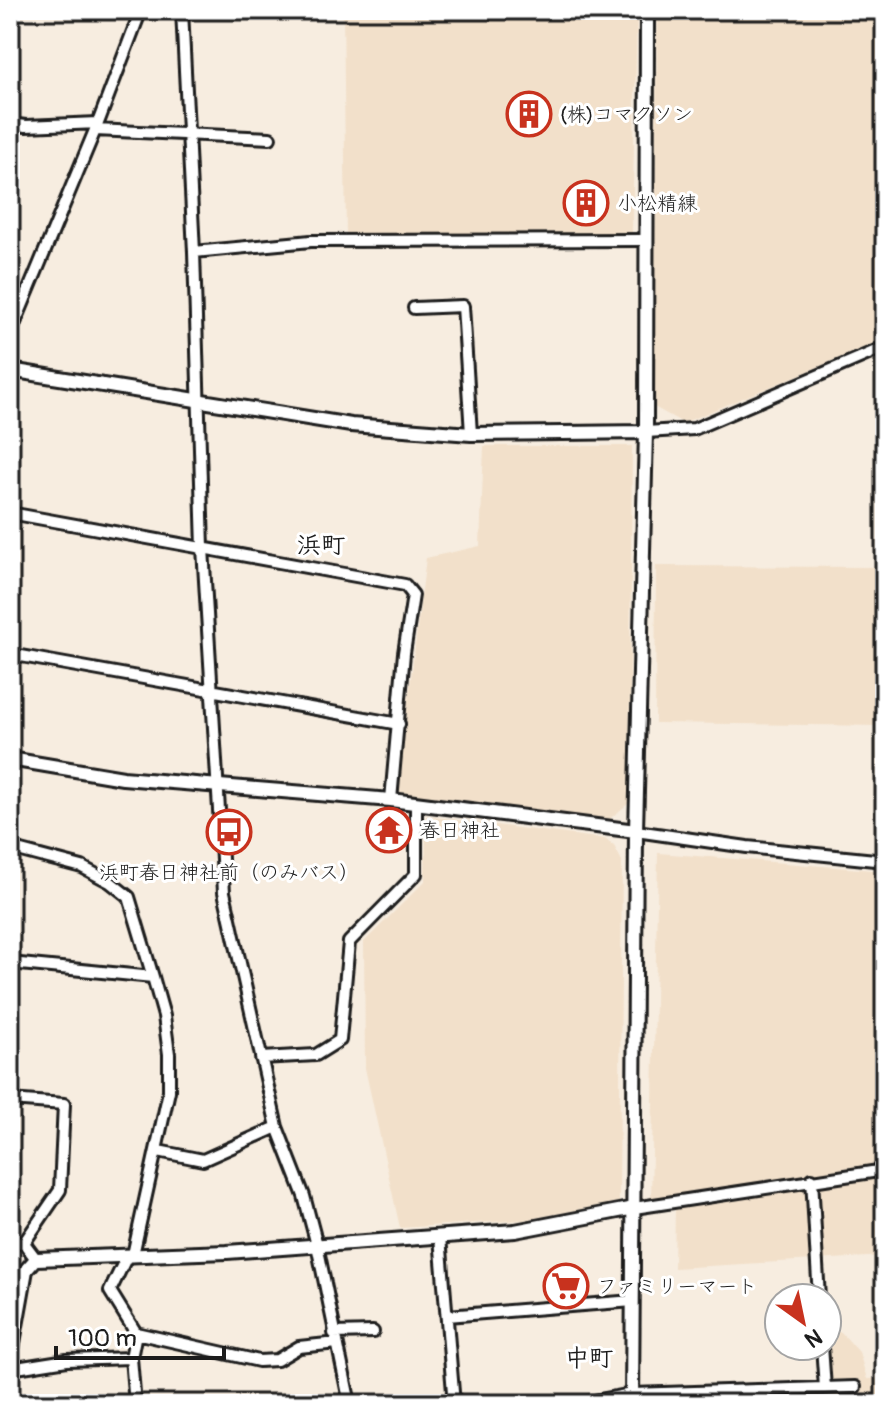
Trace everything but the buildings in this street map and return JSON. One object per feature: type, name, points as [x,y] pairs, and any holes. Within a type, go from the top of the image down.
[{"type":"street","points":[[10,335],[97,126],[141,10]]},
{"type":"street","points":[[182,10],[194,252],[203,548],[224,892],[277,1127],[304,1196],[317,1245],[350,1404]]},
{"type":"street","points":[[632,1399],[636,831],[646,432],[647,10]]},
{"type":"street","points":[[10,124],[97,126],[188,135],[270,138]]},
{"type":"street","points":[[194,252],[325,240],[646,240]]},
{"type":"street","points":[[414,308],[463,306],[471,434]]},
{"type":"street","points":[[10,370],[351,425],[471,434],[646,432],[694,429],[885,347]]},
{"type":"street","points":[[10,513],[405,585],[413,595],[404,653],[391,800]]},
{"type":"street","points":[[10,654],[399,724]]},
{"type":"street","points":[[10,759],[123,778],[391,800],[747,847],[885,861]]},
{"type":"street","points":[[261,1058],[316,1055],[340,1040],[349,942],[416,874],[416,804]]},
{"type":"street","points":[[10,848],[82,867],[110,882],[129,897],[164,1016],[169,1054],[169,1091],[158,1151],[130,1256],[110,1291],[136,1333],[131,1358],[135,1404]]},
{"type":"street","points":[[10,963],[153,977]]},
{"type":"street","points":[[10,1100],[64,1104],[60,1190],[24,1243]]},
{"type":"street","points":[[158,1151],[203,1160],[277,1127]]},
{"type":"street","points":[[10,1360],[26,1270],[36,1259],[130,1256],[515,1231],[634,1208],[885,1170]]},
{"type":"street","points":[[812,1179],[818,1282]]},
{"type":"street","points":[[440,1237],[454,1404]]},
{"type":"street","points":[[10,1242],[24,1243],[36,1259]]},
{"type":"street","points":[[447,1316],[633,1301]]},
{"type":"street","points":[[136,1333],[259,1361],[277,1360],[299,1347],[373,1332]]},
{"type":"street","points":[[10,1369],[67,1360],[131,1358]]},
{"type":"street","points":[[823,1362],[825,1388]]},
{"type":"street","points":[[577,1404],[855,1387]]},
{"type":"shaded area","points":[[343,10],[637,10],[632,233],[346,236]]},
{"type":"shaded area","name":"小松精練","points":[[657,10],[885,10],[885,339],[683,423],[654,407]]},
{"type":"shaded area","points":[[484,446],[632,446],[629,803],[607,821],[405,800],[397,790],[426,558],[480,546]]},
{"type":"shaded area","points":[[656,566],[885,567],[885,726],[655,723]]},
{"type":"shaded area","points":[[426,816],[605,839],[614,846],[622,861],[619,1202],[523,1220],[400,1228],[365,1068],[364,942],[425,881]]},
{"type":"shaded area","points":[[658,853],[885,871],[885,1163],[651,1202]]},
{"type":"shaded area","points":[[885,1173],[885,1256],[674,1268],[675,1207]]},
{"type":"shaded area","points":[[843,1334],[859,1352],[867,1379],[885,1378],[885,1404],[833,1404],[830,1362],[843,1362]]},
{"type":"place","name":"(株)コマクソン","points":[[529,114]]},
{"type":"place","name":"小松精練","points":[[586,203]]},
{"type":"place","name":"春日神社","points":[[389,830]]},
{"type":"place","name":"浜町春日神社前（のみバス）","points":[[229,832]]},
{"type":"place","name":"ファミリーマート","points":[[566,1286]]},
{"type":"district","name":"浜町","points":[[321,545]]},
{"type":"district","name":"中町","points":[[589,1358]]}]
